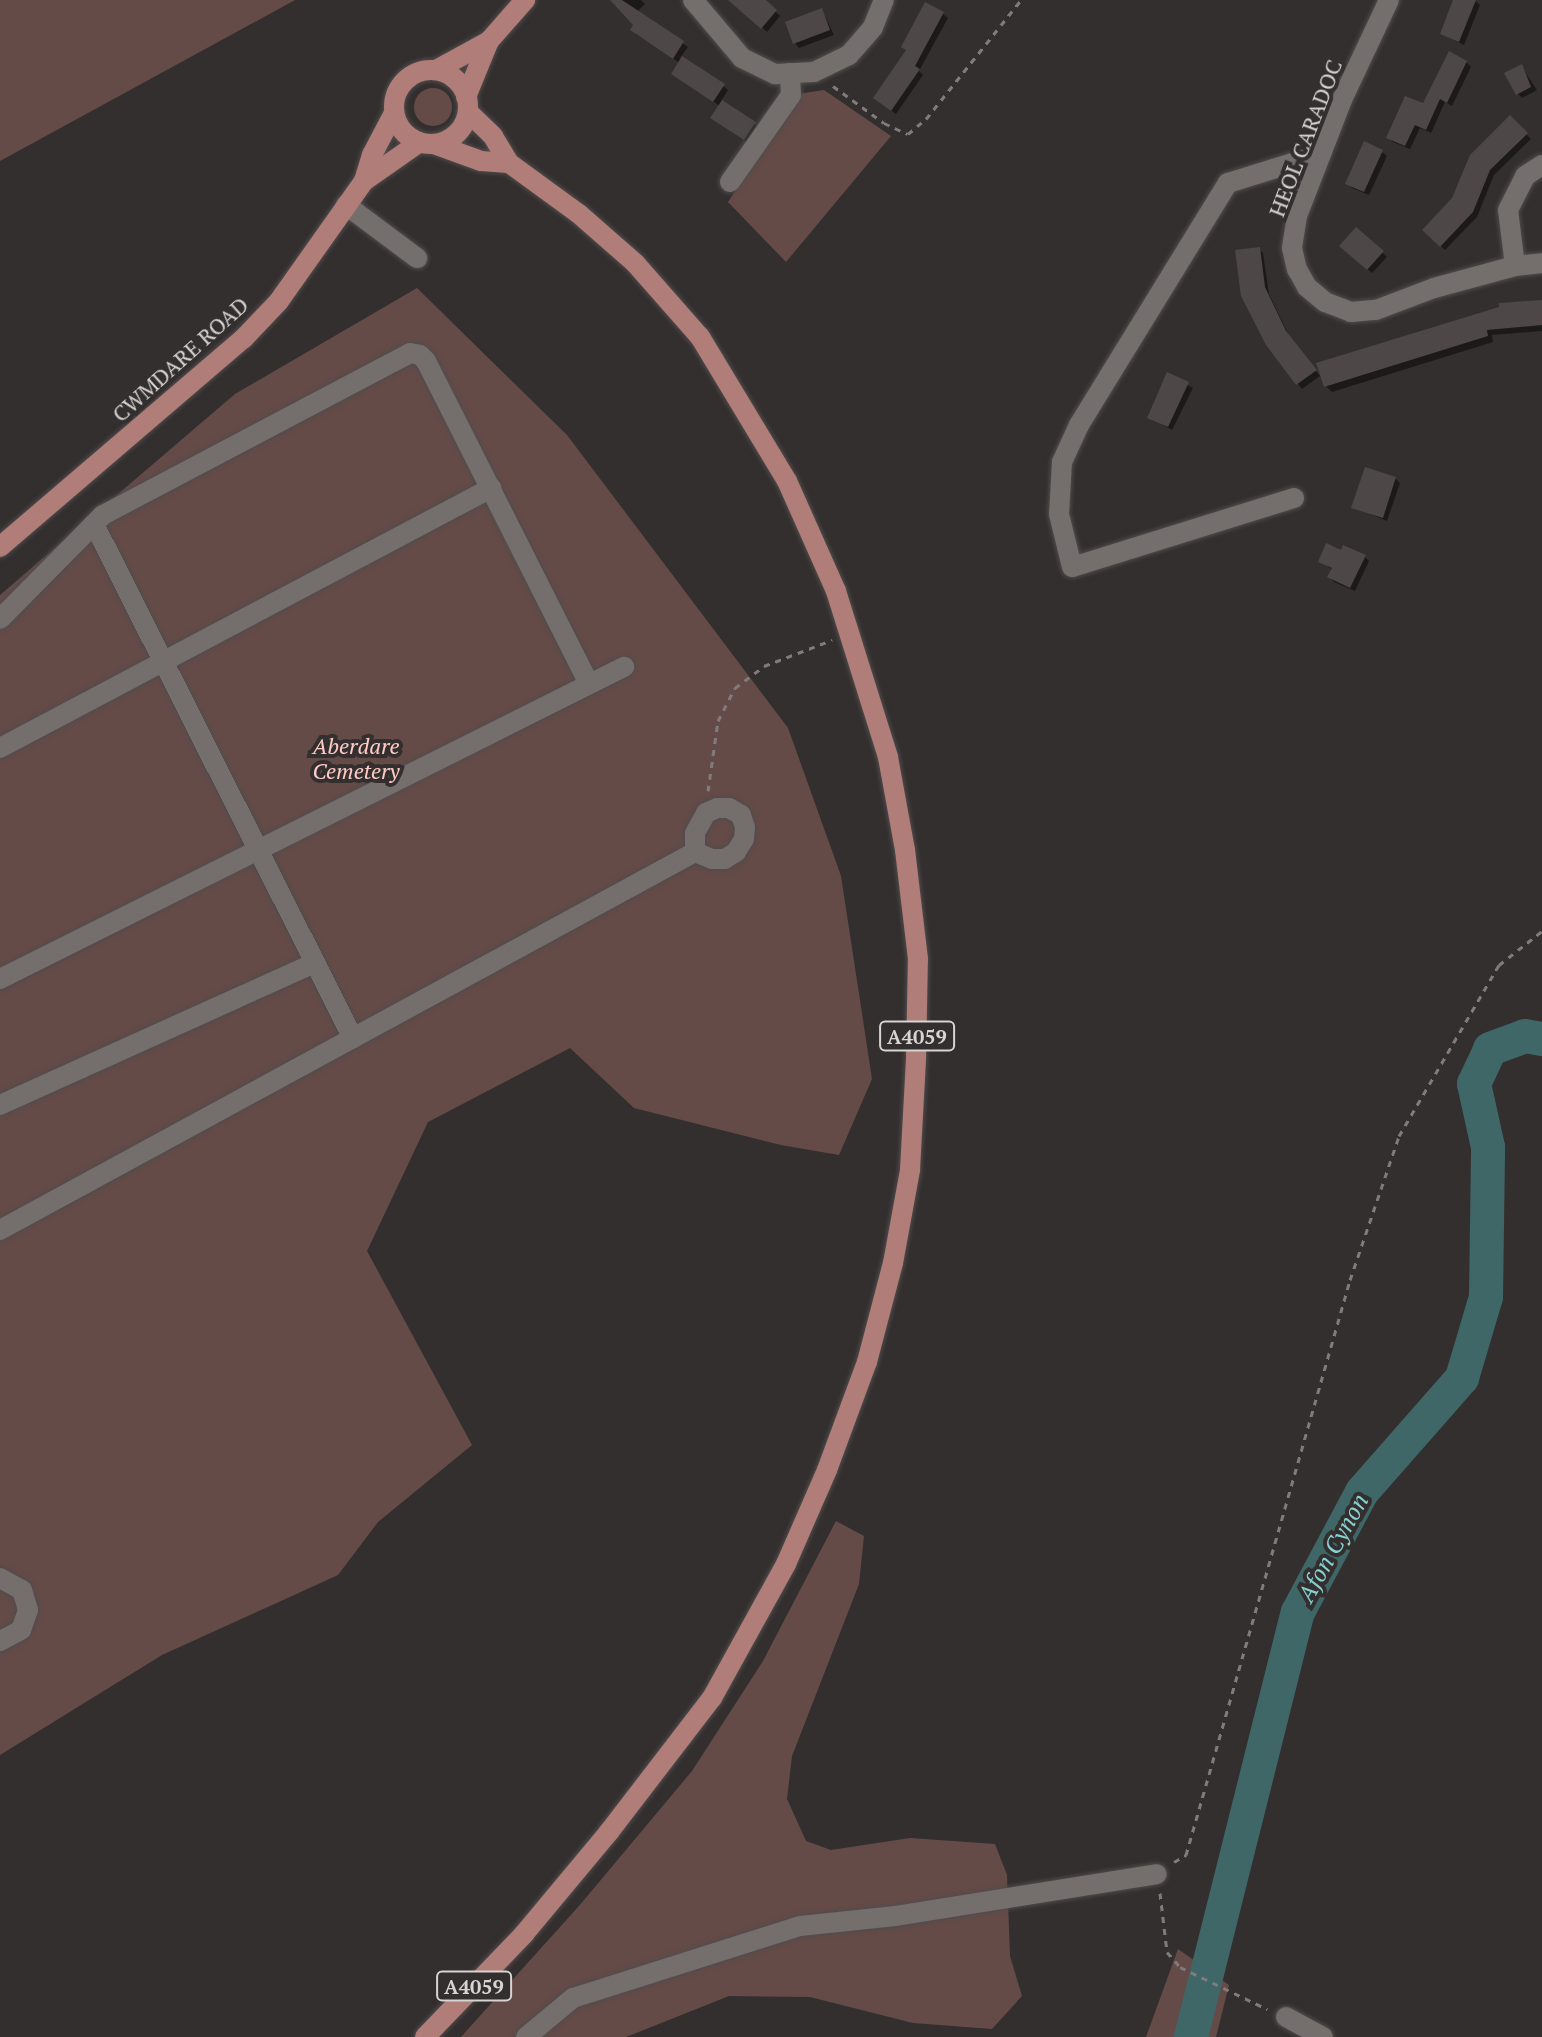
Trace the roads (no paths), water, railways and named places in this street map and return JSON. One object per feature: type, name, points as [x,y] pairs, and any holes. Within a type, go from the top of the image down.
[{"type":"main road","points":[[436,70],[489,41],[525,0]]},
{"type":"main road","points":[[467,104],[454,77],[436,70],[424,70],[403,82],[394,101],[394,113],[402,130],[427,143],[454,135],[467,104],[489,41]]},
{"type":"main road","name":"A4059","points":[[425,2037],[524,1934],[609,1832],[712,1698],[786,1564],[827,1470],[867,1362],[893,1263],[910,1170],[918,959],[905,850],[888,757],[836,591],[787,481],[700,337],[635,263],[579,214],[509,163],[493,136],[467,104]]},
{"type":"main road","name":"CWMDARE ROAD","points":[[0,547],[243,339],[279,301],[364,181],[372,155],[394,113]]},
{"type":"main road","name":"A4059","points":[[427,143],[481,161],[509,163]]},
{"type":"main road","name":"CWMDARE ROAD","points":[[364,181],[427,143]]},
{"type":"street","points":[[693,0],[742,58],[775,74],[814,72],[849,55],[873,27],[884,0]]},
{"type":"street","name":"HEOL CARADOC","points":[[1389,0],[1297,216],[1292,248],[1307,287],[1325,302],[1351,312],[1376,310],[1434,288],[1515,266],[1542,263]]},
{"type":"street","points":[[730,182],[791,95],[790,73]]},
{"type":"street","points":[[1294,498],[1072,567],[1059,514],[1062,462],[1110,371],[1228,183],[1321,154]]},
{"type":"street","points":[[1515,266],[1508,210],[1525,176],[1542,165]]},
{"type":"street","points":[[346,205],[417,258]]},
{"type":"street","points":[[0,619],[103,515],[410,353],[420,355],[426,361],[589,683]]},
{"type":"street","points":[[0,748],[491,488]]},
{"type":"street","points":[[94,524],[353,1038]]},
{"type":"street","points":[[0,979],[624,667]]},
{"type":"street","points":[[729,808],[741,815],[745,827],[744,839],[736,852],[725,859],[712,859],[695,852],[695,833],[706,813],[729,808]]},
{"type":"street","points":[[0,1230],[695,852]]},
{"type":"street","points":[[0,1105],[315,963]]},
{"type":"street","points":[[0,1578],[22,1590],[28,1610],[21,1630],[0,1641]]},
{"type":"street","points":[[526,2037],[573,1998],[800,1926],[895,1916],[1157,1874]]},
{"type":"street","points":[[1286,2017],[1323,2037]]},
{"type":"waterway","name":"Afon Cynon","points":[[1191,2037],[1298,1612],[1362,1492],[1462,1378],[1486,1297],[1488,1147],[1474,1084],[1490,1049],[1525,1036],[1542,1039]]},
{"type":"park label","name":"Aberdare Cemetery","points":[[356,758]]}]
